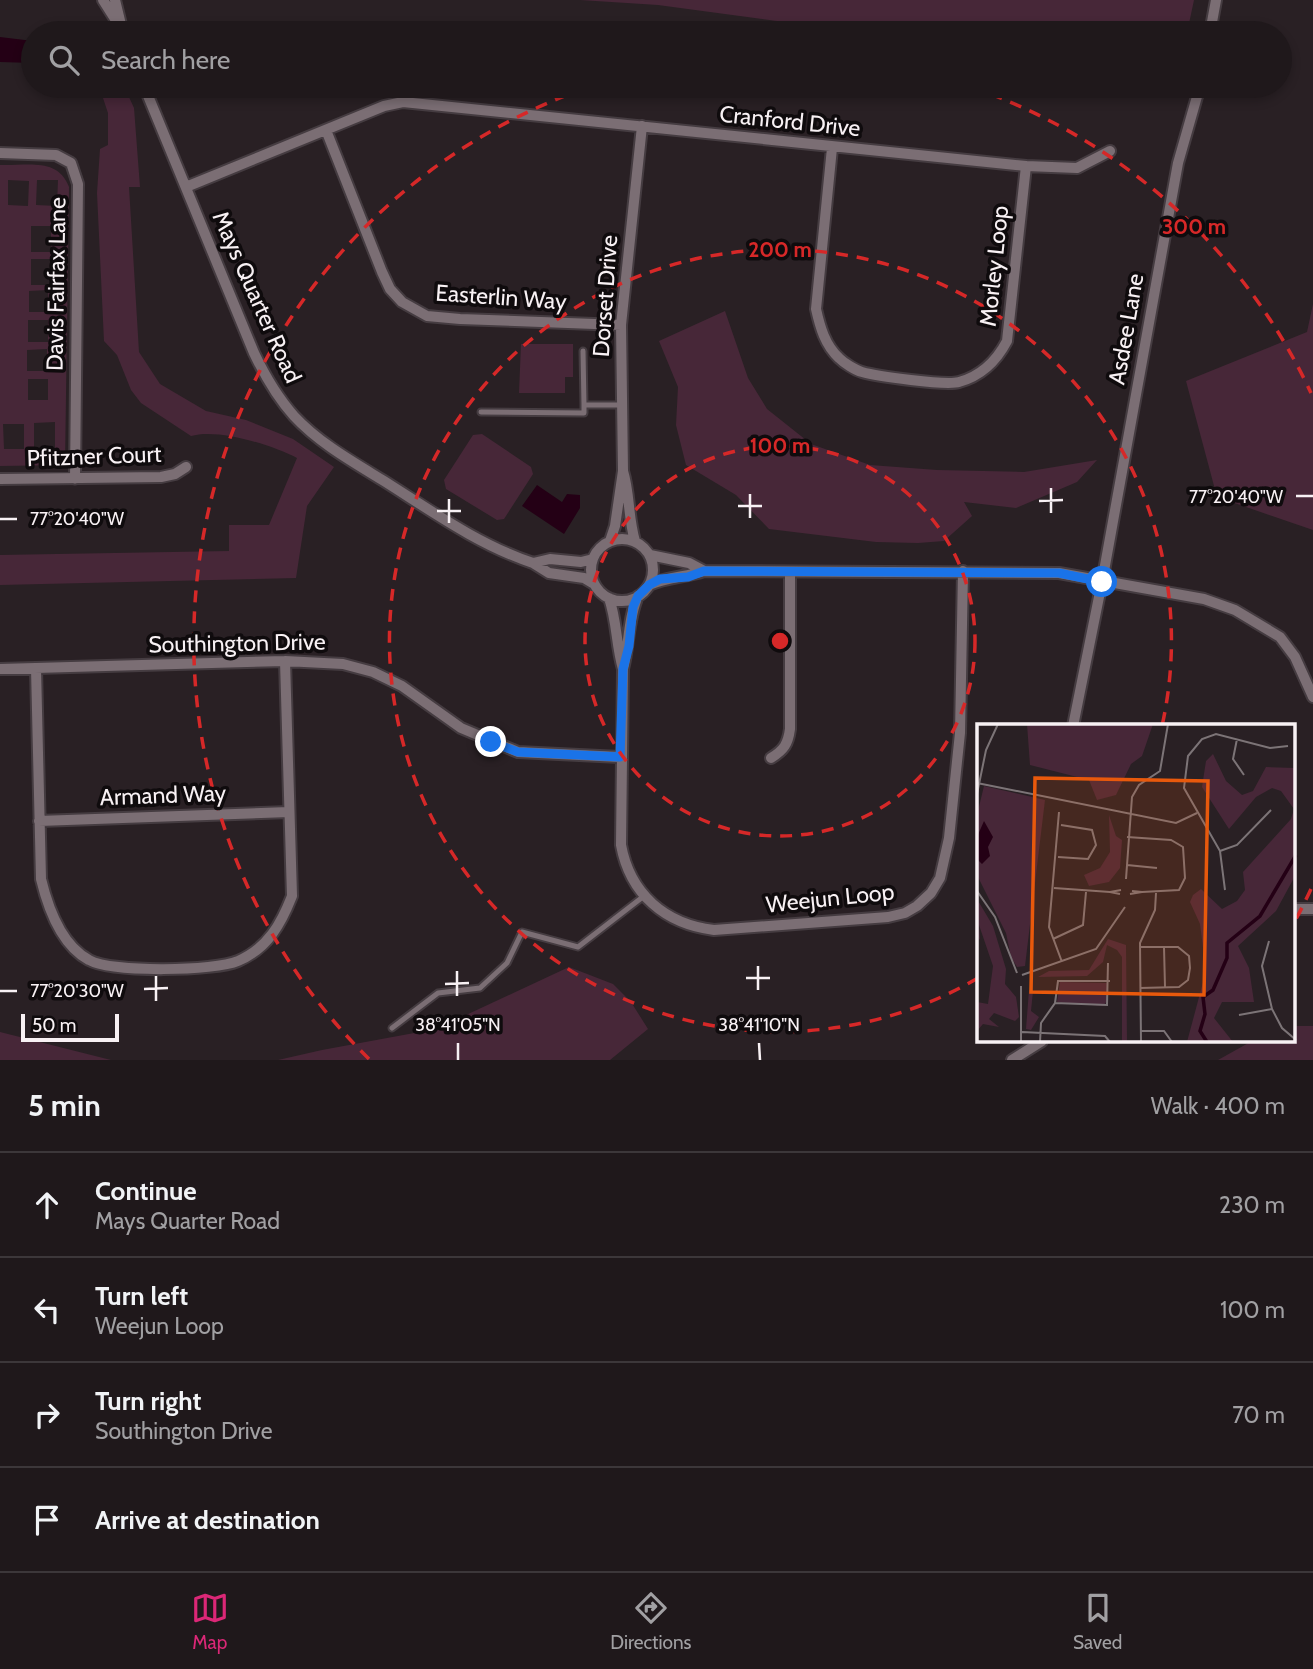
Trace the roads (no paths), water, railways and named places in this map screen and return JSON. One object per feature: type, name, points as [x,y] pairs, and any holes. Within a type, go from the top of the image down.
[{"type":"street","points":[[103,0],[116,21]]},
{"type":"street","points":[[115,0],[119,21]]},
{"type":"street","points":[[1212,21],[1216,0]]},
{"type":"street","name":"Mays Quarter Road","points":[[149,98],[262,371],[295,418],[314,435],[344,455],[480,541],[533,563],[549,573],[584,578],[609,598]]},
{"type":"street","name":"Asdee Lane","points":[[1073,724],[1178,163],[1197,98]]},
{"type":"street","name":"Cranford Drive","points":[[186,187],[384,106],[403,102],[1026,166],[1077,168],[1110,151]]},
{"type":"street","name":"Dorset Drive","points":[[610,541],[615,526],[623,471],[621,325],[642,126]]},
{"type":"street","name":"Easterlin Way","points":[[326,130],[390,289],[414,310],[427,316],[460,319],[621,325]]},
{"type":"street","name":"Morley Loop","points":[[832,148],[816,309],[822,334],[839,358],[861,372],[910,379],[958,383],[986,369],[998,357],[1007,341],[1026,166]]},
{"type":"street","name":"Davis Fairfax Lane","points":[[0,153],[56,155],[71,163],[78,184],[75,479]]},
{"type":"street","name":"Pfitzner Court","points":[[0,479],[161,477],[175,474],[186,467]]},
{"type":"street","name":"Dorset Drive","points":[[623,471],[628,487],[630,525],[635,541]]},
{"type":"street","points":[[594,584],[593,559],[603,545],[610,541],[635,541],[650,555],[689,563],[704,571]]},
{"type":"street","points":[[649,585],[653,575],[650,555]]},
{"type":"street","name":"Mays Quarter Road","points":[[533,563],[550,559],[581,562],[593,559]]},
{"type":"street","points":[[609,598],[624,601],[638,596],[660,579],[688,577],[704,571],[1059,573],[1205,599],[1235,610],[1280,637],[1295,657],[1313,697]]},
{"type":"street","name":"Weejun Loop","points":[[638,596],[633,607],[629,646],[623,669],[621,845],[625,865],[644,896],[676,920],[695,928],[714,930],[888,917],[905,913],[931,893],[940,878],[949,838],[960,733],[963,571]]},
{"type":"street","points":[[772,758],[788,742],[790,729],[790,572]]},
{"type":"street","name":"Weejun Loop","points":[[609,598],[614,612],[617,647],[623,669]]},
{"type":"street","points":[[36,668],[41,879],[56,924],[74,947],[89,960],[111,967],[167,969],[238,961],[264,943],[281,925],[292,896],[285,661]]},
{"type":"street","name":"Southington Drive","points":[[0,669],[285,661],[343,664],[373,672],[402,686],[461,728],[518,752],[620,757]]},
{"type":"street","name":"Armand Way","points":[[40,821],[289,812]]},
{"type":"street","points":[[1012,1060],[1040,1042]]},
{"type":"lane","points":[[481,412],[584,413],[583,351]]},
{"type":"lane","points":[[584,405],[621,405]]},
{"type":"lane","points":[[392,1028],[438,993],[480,988],[507,963],[523,932],[578,947],[644,896]]}]
